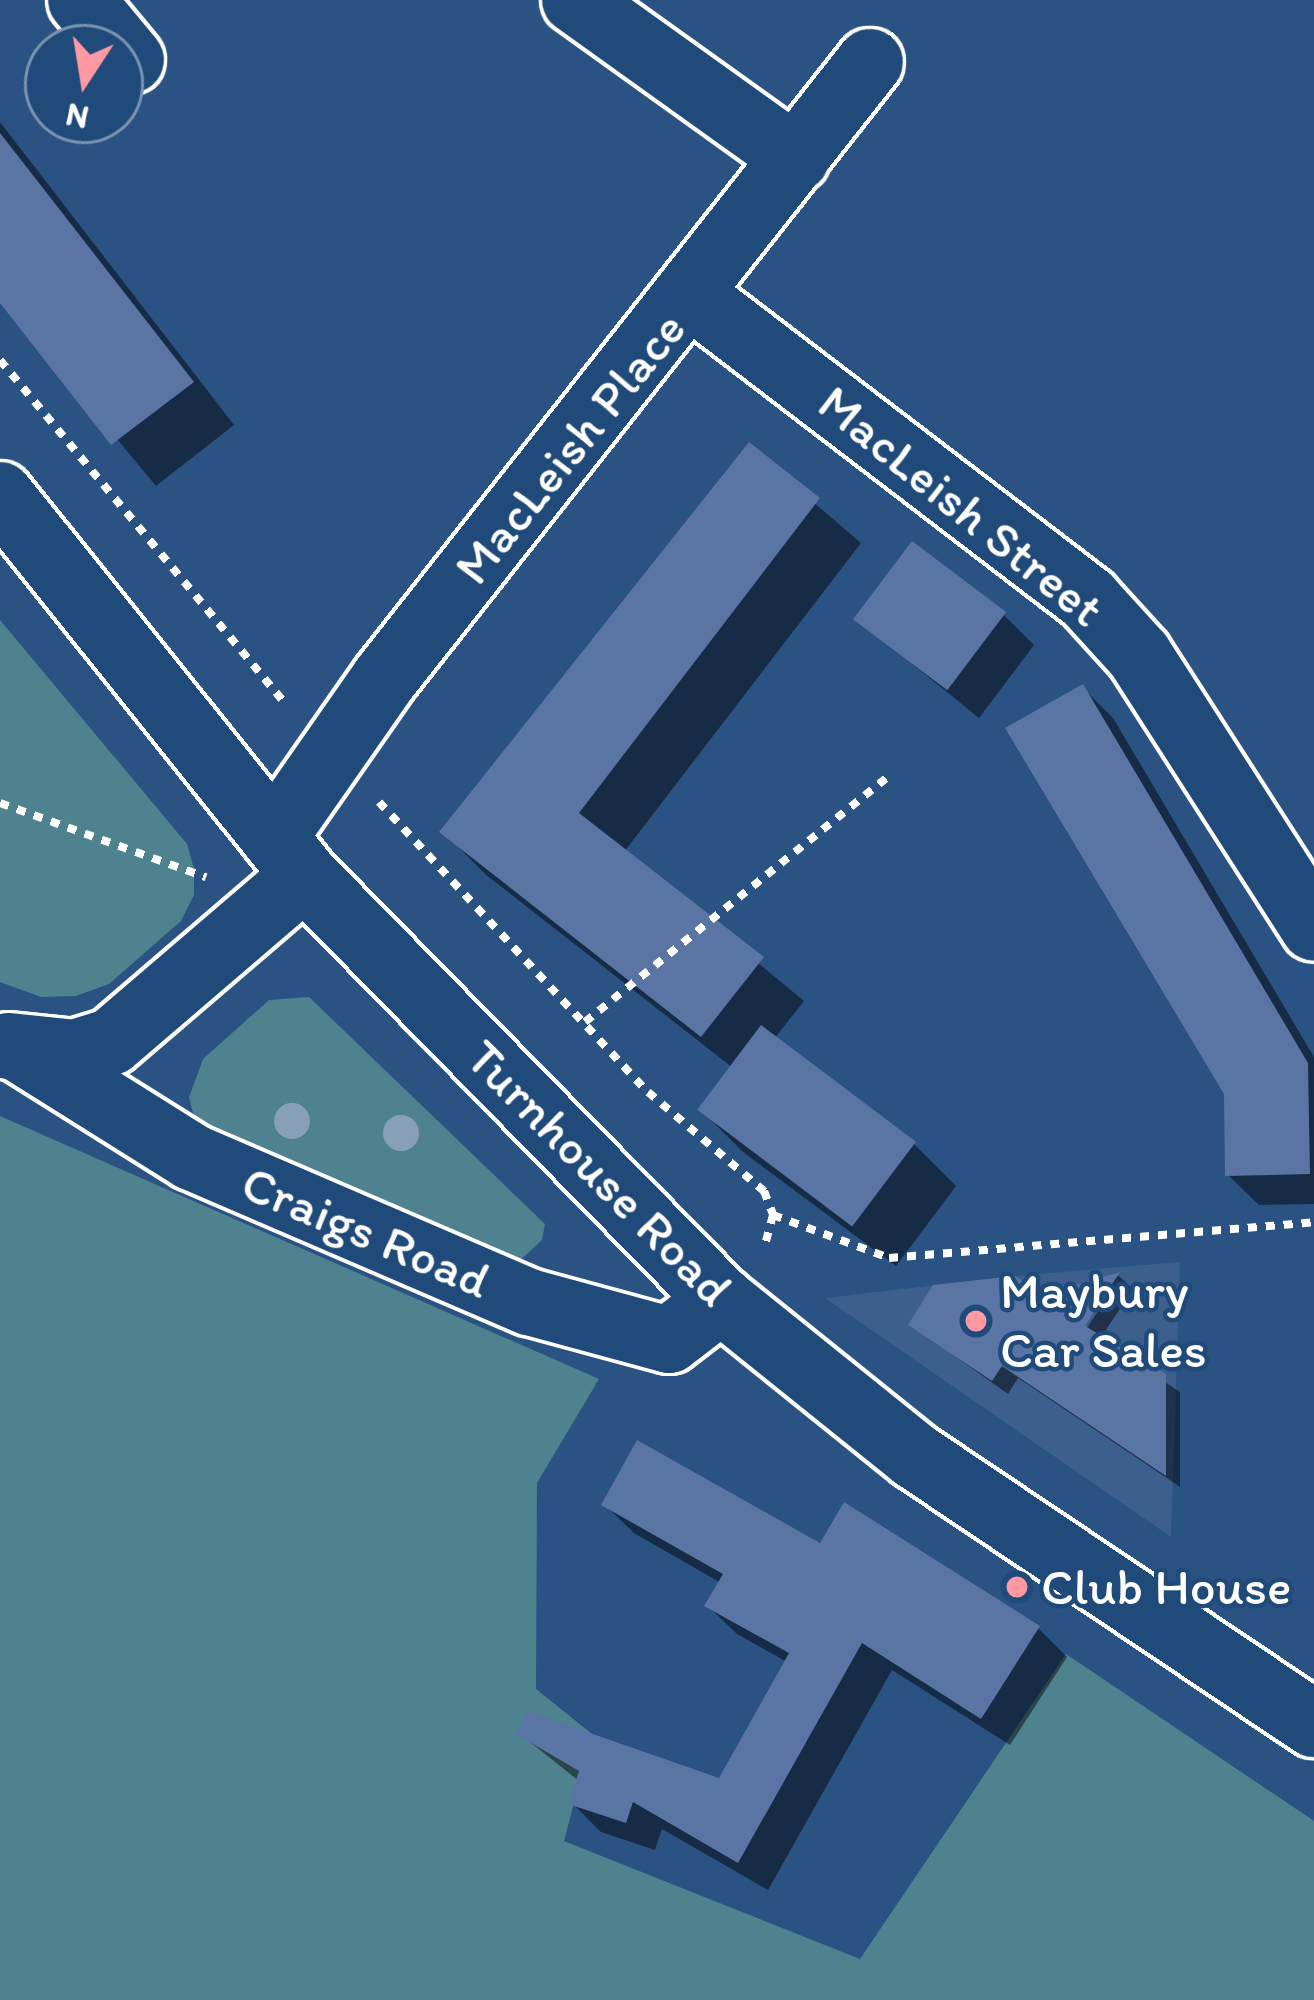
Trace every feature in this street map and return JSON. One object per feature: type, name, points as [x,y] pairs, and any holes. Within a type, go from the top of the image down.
[{"type":"street","points":[[81,0],[101,24]]},
{"type":"street","points":[[575,0],[796,158]]},
{"type":"street","name":"MacLeish Place","points":[[284,872],[332,755],[870,62]]},
{"type":"street","name":"MacLeish Street","points":[[692,296],[1088,599],[1139,655],[1314,928]]},
{"type":"street","name":"Turnhouse Road","points":[[0,495],[284,872],[721,1300],[915,1456],[1314,1724]]},
{"type":"street","name":"Craigs Road","points":[[12,1047],[74,1053],[111,1042],[284,872]]},
{"type":"street","name":"Craigs Road","points":[[12,1047],[192,1157],[529,1302],[669,1340],[721,1300]]},
{"type":"path","points":[[0,361],[332,755],[688,1130],[764,1191],[773,1215],[758,1264],[721,1300]]},
{"type":"path","points":[[585,1022],[887,778]]},
{"type":"path","points":[[0,803],[284,872]]},
{"type":"path","points":[[773,1215],[889,1258],[1314,1222]]},
{"type":"shaded area","points":[[1180,1262],[1171,1537],[825,1298],[1015,1276]]},
{"type":"green space","points":[[0,620],[187,844],[194,869],[194,895],[181,921],[109,984],[76,996],[41,997],[0,982]]},
{"type":"green space","points":[[309,997],[545,1224],[542,1240],[516,1264],[211,1129],[193,1113],[189,1097],[203,1059],[269,1000]]},
{"type":"green space","points":[[0,1116],[599,1379],[537,1483],[536,1689],[592,1734],[564,1841],[860,1959],[1066,1654],[1314,1821],[1314,2000],[0,2000]]},
{"type":"building","points":[[0,133],[194,382],[111,445],[0,303]]},
{"type":"building","points":[[749,442],[820,498],[579,813],[764,957],[701,1037],[439,832]]},
{"type":"building","points":[[912,541],[1006,612],[947,690],[853,619]]},
{"type":"building","points":[[1083,684],[1308,1063],[1310,1174],[1225,1176],[1224,1094],[1005,728]]},
{"type":"building","points":[[761,1025],[916,1142],[852,1226],[697,1110]]},
{"type":"building","points":[[1120,1272],[1085,1326],[1166,1374],[1166,1476],[1002,1366],[992,1381],[908,1325],[933,1285],[1015,1276],[1042,1295]]},
{"type":"building","points":[[637,1440],[820,1543],[844,1502],[1040,1626],[981,1719],[862,1643],[738,1863],[633,1802],[626,1823],[568,1804],[579,1771],[516,1734],[527,1711],[719,1778],[789,1653],[704,1606],[723,1574],[601,1505]]},
{"type":"place","name":"Maybury Car Sales","points":[[976,1321]]},
{"type":"place","name":"Club House","points":[[1017,1587]]}]
